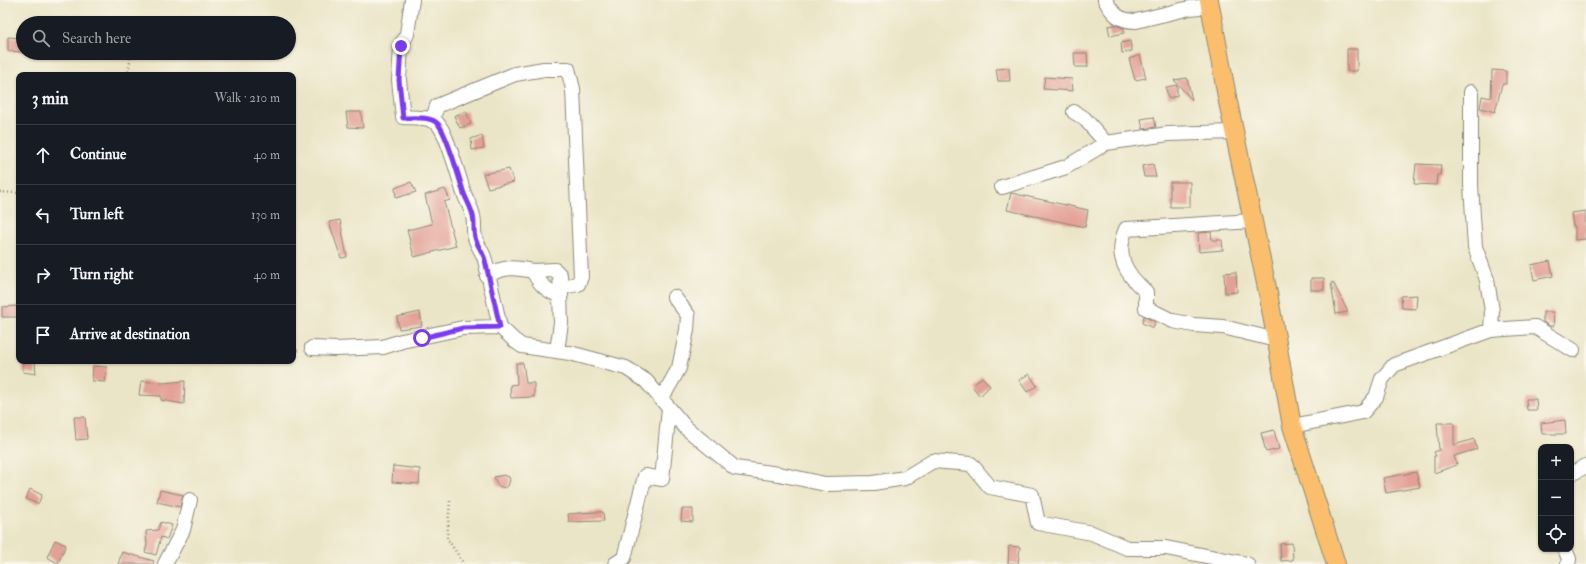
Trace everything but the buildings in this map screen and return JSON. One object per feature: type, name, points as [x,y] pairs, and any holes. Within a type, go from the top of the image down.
[{"type":"main road","points":[[1209,3],[1292,426],[1336,564]]},
{"type":"street","points":[[412,0],[407,34],[401,46],[399,80],[403,118],[428,119],[438,124],[444,135],[473,216],[475,238],[482,249],[500,327],[522,346],[570,353],[626,368],[646,381],[686,428],[735,468],[779,474],[825,484],[841,484],[873,483],[905,478],[933,461],[971,464],[990,487],[1032,494],[1038,523],[1092,533],[1127,548],[1166,548],[1247,564]]},
{"type":"street","points":[[1105,0],[1112,14],[1129,21],[1136,21],[1209,3]]},
{"type":"street","points":[[432,121],[437,106],[515,74],[544,69],[568,69],[573,89],[581,277],[578,284],[561,291],[547,291],[540,284],[533,271]]},
{"type":"street","points":[[1471,92],[1471,185],[1476,247],[1487,280],[1492,311],[1491,330]]},
{"type":"street","points":[[1074,112],[1084,118],[1106,143]]},
{"type":"street","points":[[1002,187],[1066,167],[1106,143],[1168,134],[1234,132]]},
{"type":"street","points":[[1252,221],[1126,229],[1122,239],[1121,257],[1134,282],[1146,292],[1146,308],[1159,316],[1173,321],[1194,325],[1223,327],[1276,340]]},
{"type":"street","points":[[487,276],[504,268],[516,267],[533,271],[555,270],[560,275],[561,323],[558,351]]},
{"type":"street","points":[[616,564],[624,558],[645,476],[662,479],[666,391],[679,368],[687,330],[688,315],[674,297]]},
{"type":"street","points":[[312,348],[336,349],[383,347],[402,341],[463,328],[500,327]]},
{"type":"street","points":[[1292,426],[1362,412],[1376,397],[1382,379],[1394,366],[1491,330],[1535,327],[1573,350]]},
{"type":"street","points":[[1574,472],[1586,466]]},
{"type":"street","points":[[165,564],[183,530],[190,500]]},
{"type":"street","points":[[1566,552],[1569,560],[1568,564]]},
{"type":"path","points":[[128,72],[130,60]]},
{"type":"path","points":[[0,192],[16,193]]},
{"type":"path","points":[[450,501],[447,538],[464,564]]},
{"type":"route","points":[[401,46],[399,80],[403,118],[428,119],[438,124],[444,135],[473,216],[475,238],[482,249],[500,327],[463,328],[422,338]]}]
